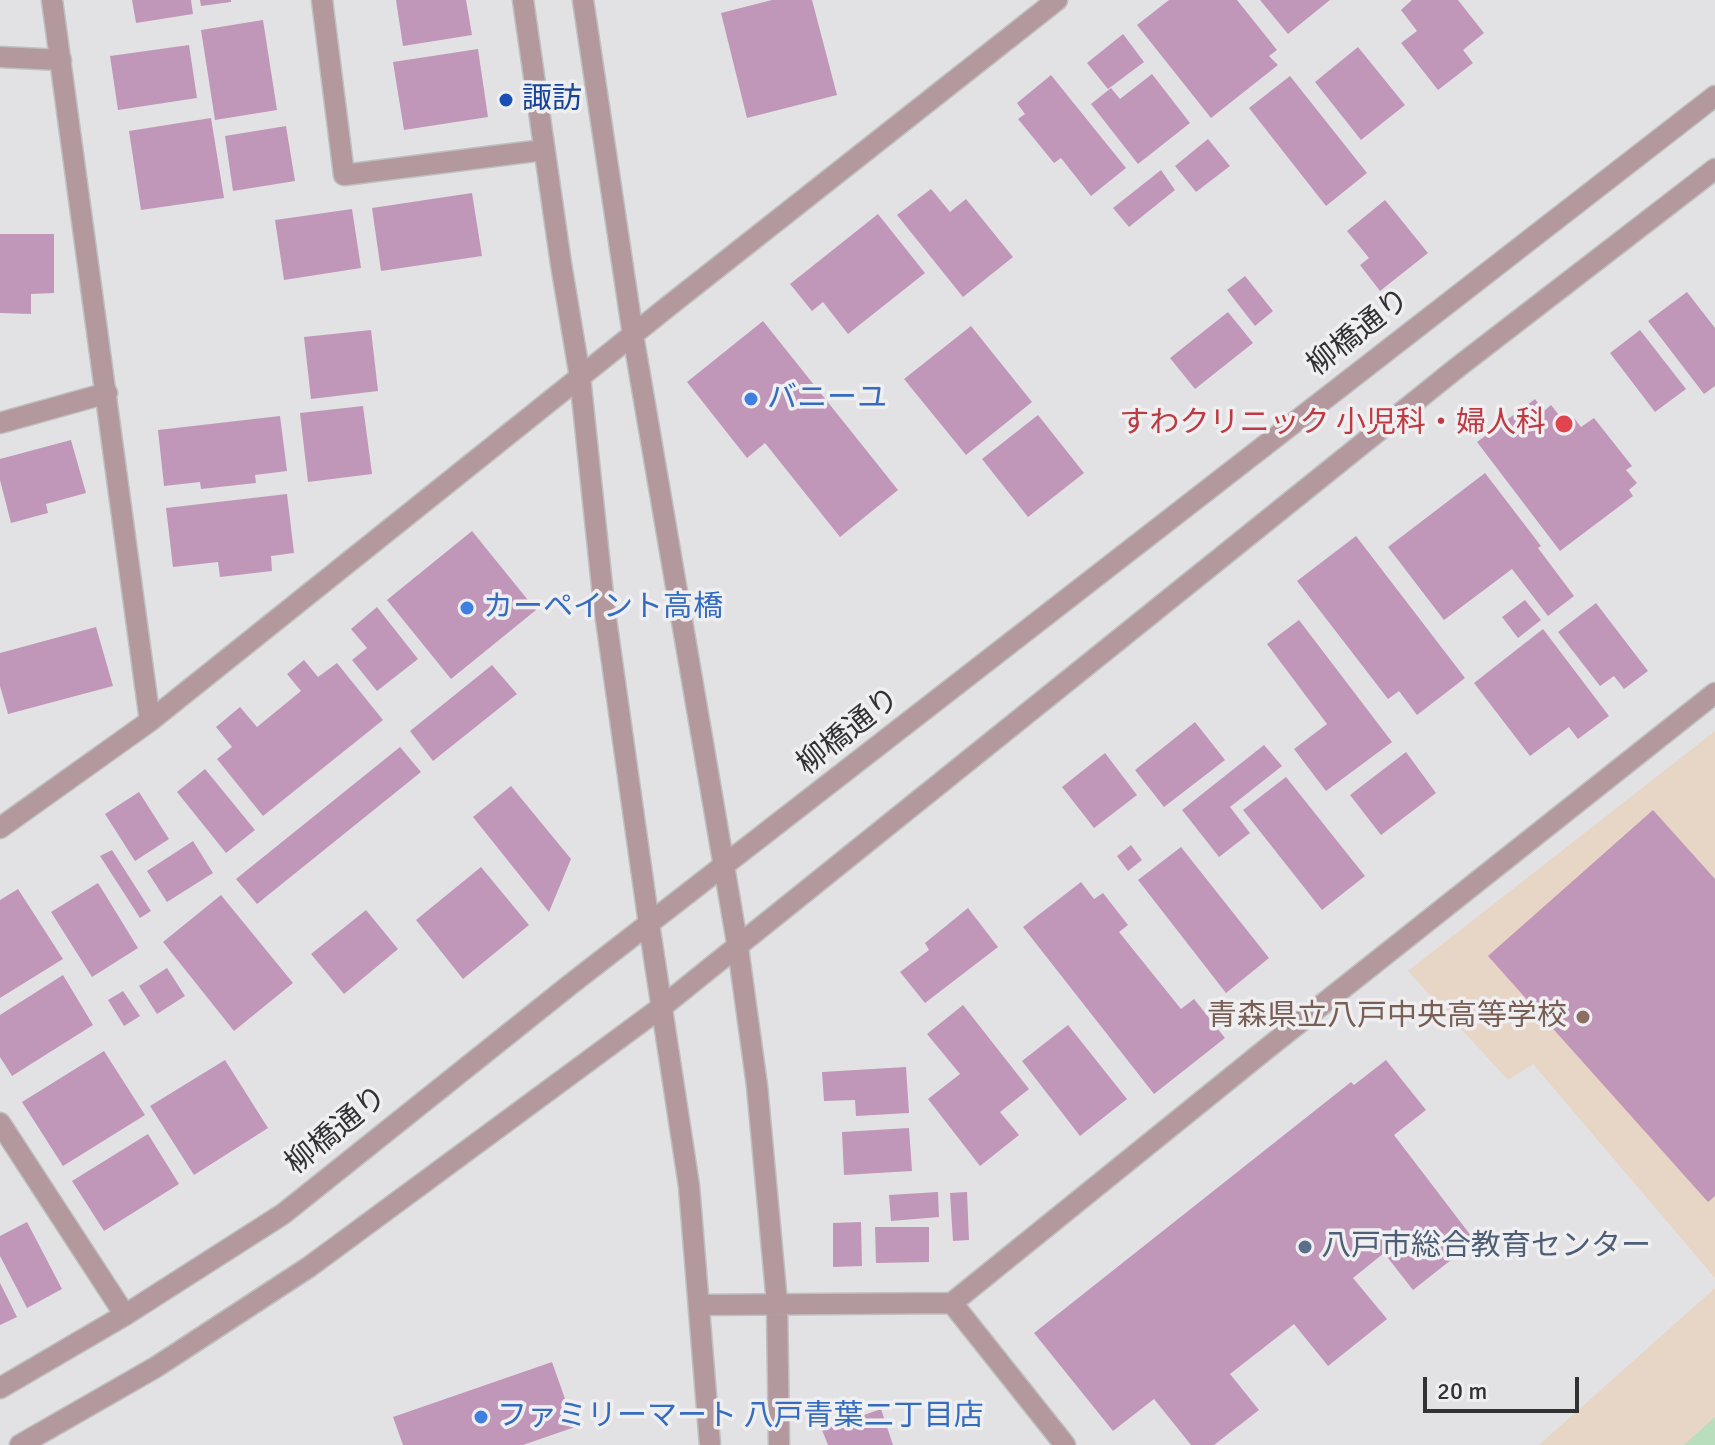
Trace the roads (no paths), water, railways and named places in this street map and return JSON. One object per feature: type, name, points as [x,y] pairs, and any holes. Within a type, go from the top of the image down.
[{"type":"street","points":[[52,0],[150,721]]},
{"type":"street","points":[[322,0],[344,175],[543,150]]},
{"type":"street","points":[[523,0],[543,150],[580,377],[604,605],[689,1186],[710,1445]]},
{"type":"street","points":[[583,0],[633,335],[738,948],[757,1086],[777,1303],[779,1445]]},
{"type":"street","points":[[0,828],[150,721],[1057,0]]},
{"type":"street","points":[[0,57],[61,60]]},
{"type":"street","name":"柳橋通り","points":[[0,1388],[125,1315],[283,1214],[424,1099],[1715,96]]},
{"type":"street","points":[[20,1445],[156,1367],[309,1267],[663,1006],[1458,367],[1715,169]]},
{"type":"street","points":[[0,423],[107,393]]},
{"type":"street","points":[[701,1305],[952,1303],[1715,693]]},
{"type":"street","points":[[0,1123],[125,1315]]},
{"type":"street","points":[[952,1303],[1065,1445]]},
{"type":"place","name":"諏訪","points":[[506,100]]},
{"type":"place","name":"バニーユ","points":[[751,399]]},
{"type":"place","name":"すわクリニック 小児科・婦人科","points":[[1564,424]]},
{"type":"place","name":"カーペイント高橋","points":[[467,608]]},
{"type":"place","name":"青森県立八戸中央高等学校","points":[[1583,1017]]},
{"type":"place","name":"八戸市総合教育センター","points":[[1305,1247]]},
{"type":"place","name":"ファミリーマート 八戸青葉二丁目店","points":[[481,1417]]}]
